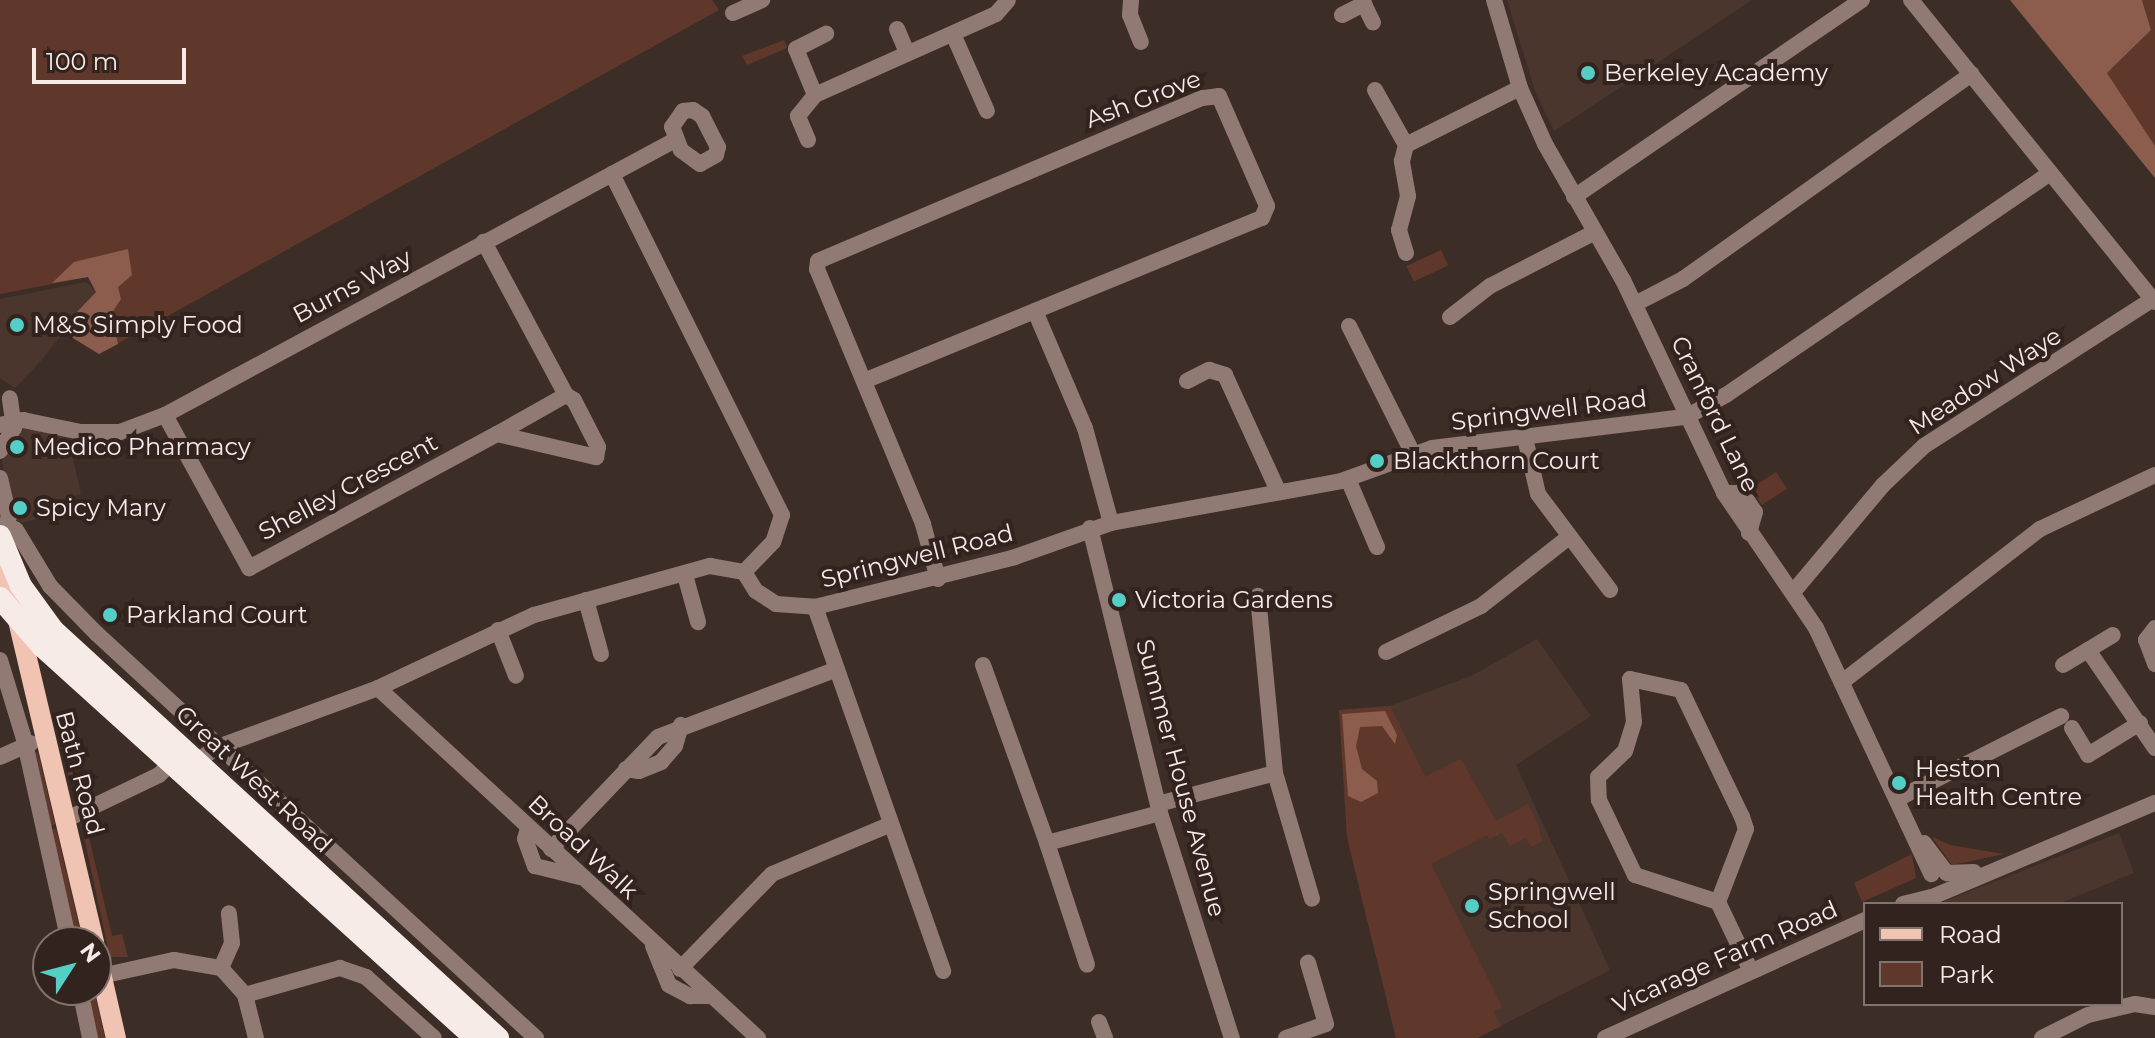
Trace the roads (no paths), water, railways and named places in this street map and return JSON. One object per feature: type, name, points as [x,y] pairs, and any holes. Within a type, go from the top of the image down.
[{"type":"highway","name":"Great West Road","points":[[2,533],[21,586],[53,630],[207,754],[498,1038]]},
{"type":"highway","name":"Bath Road","points":[[0,598],[14,619]]},
{"type":"highway","name":"Great West Road","points":[[14,619],[475,1038]]},
{"type":"main road","name":"Bath Road","points":[[2,533],[14,619],[67,819],[90,926]]},
{"type":"main road","points":[[29,681],[46,665],[63,664]]},
{"type":"main road","points":[[108,1006],[116,1038]]},
{"type":"street","points":[[733,13],[762,0]]},
{"type":"street","points":[[808,140],[798,116],[815,95],[996,14],[1008,0]]},
{"type":"street","points":[[1131,0],[1130,15],[1141,42]]},
{"type":"street","name":"Cranford Lane","points":[[1494,0],[1520,88],[1574,197],[1635,304],[1724,493],[1742,493],[1755,512],[1749,533],[1794,591]]},
{"type":"street","points":[[1574,197],[1862,0]]},
{"type":"street","points":[[1911,0],[2154,300]]},
{"type":"street","points":[[1342,15],[1363,2],[1373,23]]},
{"type":"street","points":[[897,29],[907,53]]},
{"type":"street","points":[[815,95],[796,49],[826,34]]},
{"type":"street","points":[[953,34],[987,111]]},
{"type":"street","points":[[1635,304],[1683,279],[1971,74]]},
{"type":"street","points":[[1406,145],[1520,88]]},
{"type":"street","points":[[1375,90],[1406,145],[1402,161],[1408,196],[1399,230],[1406,253]]},
{"type":"street","name":"Ash Grove","points":[[864,381],[1262,218],[1267,206],[1219,96],[1202,98],[822,257],[817,269],[923,524],[938,579]]},
{"type":"street","name":"Burns Way","points":[[5,396],[41,421],[81,432],[120,432],[165,415],[675,140]]},
{"type":"street","points":[[1686,417],[1726,395],[2050,173]]},
{"type":"street","points":[[536,1038],[207,754],[378,688],[498,630],[586,600],[710,566],[744,572],[773,542],[782,515],[612,174]]},
{"type":"street","points":[[1450,317],[1490,286],[1595,232]]},
{"type":"street","points":[[484,242],[566,395],[574,400],[598,447],[596,457],[497,434]]},
{"type":"street","name":"Meadow Waye","points":[[1794,591],[1883,485],[1924,446],[2154,300]]},
{"type":"street","points":[[1035,311],[1085,428],[1111,523]]},
{"type":"street","points":[[1349,326],[1413,454]]},
{"type":"street","points":[[1187,381],[1209,370],[1225,375],[1278,491]]},
{"type":"street","name":"Shelley Crescent","points":[[165,415],[249,568],[566,395]]},
{"type":"street","points":[[0,451],[10,424],[5,396]]},
{"type":"street","name":"Springwell Road","points":[[744,572],[756,591],[776,604],[815,607],[938,579],[1090,528],[1348,479],[1413,454],[1686,417]]},
{"type":"street","name":"Burns Way","points":[[10,424],[41,421]]},
{"type":"street","points":[[1525,438],[1538,494],[1610,590]]},
{"type":"street","points":[[1842,682],[2040,529],[2155,475]]},
{"type":"street","points":[[0,478],[2,533]]},
{"type":"street","points":[[1348,479],[1377,547]]},
{"type":"street","name":"Summer House Avenue","points":[[1090,528],[1159,809],[1232,1038]]},
{"type":"street","points":[[1386,652],[1481,606],[1569,537]]},
{"type":"street","points":[[685,575],[698,622]]},
{"type":"street","points":[[1794,591],[1940,880]]},
{"type":"street","points":[[1258,596],[1275,773],[1312,899]]},
{"type":"street","points":[[586,600],[601,654]]},
{"type":"street","points":[[815,607],[943,971]]},
{"type":"street","points":[[2155,628],[2146,640],[2155,664]]},
{"type":"street","points":[[498,630],[516,676]]},
{"type":"street","points":[[2063,665],[2113,635]]},
{"type":"street","points":[[2088,650],[2121,704],[2140,723],[2155,748]]},
{"type":"street","name":"Bath Road","points":[[0,660],[25,746],[65,926]]},
{"type":"street","points":[[983,665],[1087,965]]},
{"type":"street","points":[[551,849],[658,737],[681,725],[837,669]]},
{"type":"street","points":[[1718,902],[1746,829],[1742,817],[1681,690],[1630,679],[1634,722],[1625,751],[1598,777],[1599,800],[1635,875],[1718,902],[1750,969]]},
{"type":"street","name":"Broad Walk","points":[[378,688],[758,1038]]},
{"type":"street","points":[[1897,799],[2067,722],[2088,755],[2140,723]]},
{"type":"street","points":[[0,757],[45,738]]},
{"type":"street","points":[[67,819],[159,775],[171,763]]},
{"type":"street","points":[[1047,843],[1275,773]]},
{"type":"street","points":[[1906,902],[1940,880],[1983,872],[2155,803]]},
{"type":"street","points":[[680,969],[772,874],[891,824]]},
{"type":"street","points":[[528,828],[525,839],[535,866],[580,877]]},
{"type":"street","points":[[221,968],[232,943],[229,913]]},
{"type":"street","name":"Vicarage Farm Road","points":[[1605,1038],[1750,969],[1863,925]]},
{"type":"street","points":[[653,944],[669,985],[690,996],[710,996]]},
{"type":"street","points":[[112,974],[174,960],[221,968],[245,995],[256,1038]]},
{"type":"street","points":[[1286,1038],[1329,1031],[1308,963]]},
{"type":"street","points":[[245,995],[340,968],[366,977],[434,1038]]},
{"type":"street","points":[[2042,1038],[2088,1015],[2135,1004],[2155,1007]]},
{"type":"street","points":[[83,1006],[90,1038]]},
{"type":"street","points":[[1640,1021],[1648,1038]]},
{"type":"place","name":"Berkeley Academy","points":[[1588,73]]},
{"type":"place","name":"M&S Simply Food","points":[[17,325]]},
{"type":"place","name":"Medico Pharmacy","points":[[17,447]]},
{"type":"place","name":"Blackthorn Court","points":[[1377,461]]},
{"type":"place","name":"Spicy Mary","points":[[20,508]]},
{"type":"place","name":"Victoria Gardens","points":[[1119,600]]},
{"type":"place","name":"Parkland Court","points":[[110,615]]},
{"type":"place","name":"Heston Health Centre","points":[[1899,783]]},
{"type":"place","name":"Springwell School","points":[[1472,906]]}]
